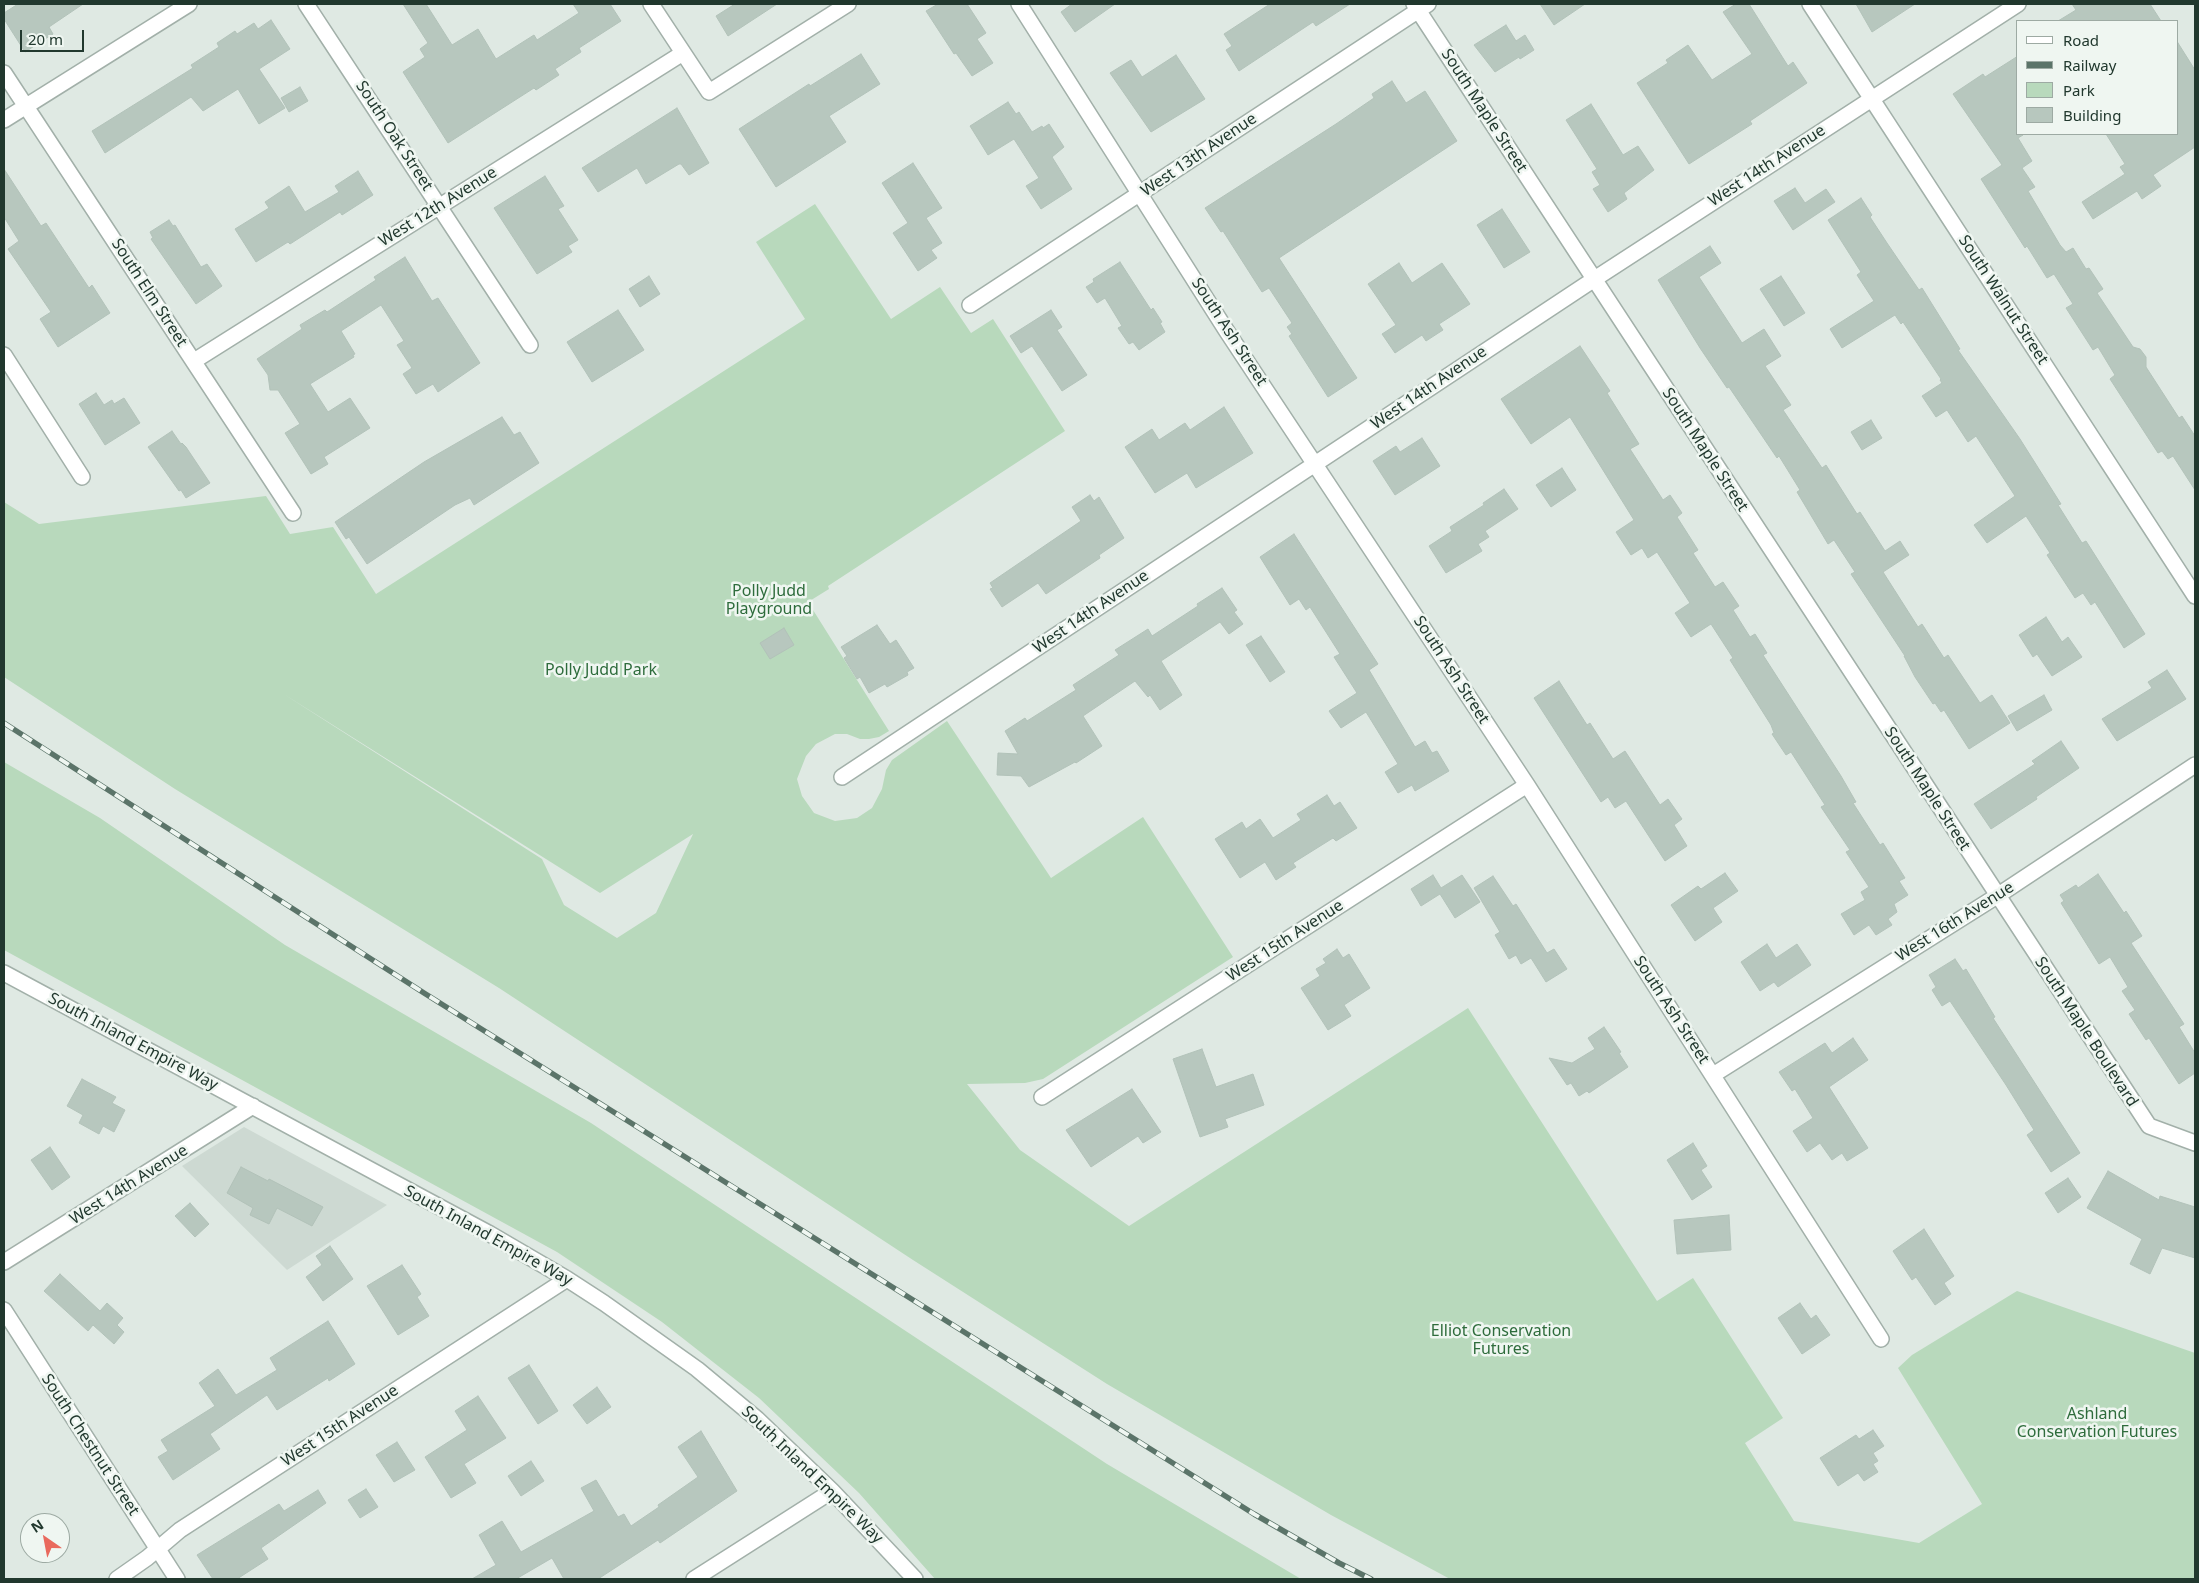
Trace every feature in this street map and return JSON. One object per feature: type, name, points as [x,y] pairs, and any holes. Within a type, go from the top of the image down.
[{"type":"street","points":[[4,120],[189,4]]},
{"type":"street","name":"South Oak Street","points":[[306,4],[530,345]]},
{"type":"street","points":[[651,4],[709,92],[848,4]]},
{"type":"street","name":"South Ash Street","points":[[1019,4],[1226,330],[1527,785],[1881,1339]]},
{"type":"street","name":"South Walnut Street","points":[[1810,4],[2195,596]]},
{"type":"street","name":"West 14th Avenue","points":[[842,777],[1593,280],[2018,4]]},
{"type":"street","name":"West 13th Avenue","points":[[970,305],[1141,194],[1420,6]]},
{"type":"street","name":"South Maple Street","points":[[1420,6],[1593,280],[1997,896]]},
{"type":"street","name":"West 12th Avenue","points":[[194,361],[683,53]]},
{"type":"street","name":"South Elm Street","points":[[4,73],[293,513]]},
{"type":"street","points":[[4,354],[82,477]]},
{"type":"street","name":"West 16th Avenue","points":[[1713,1075],[1997,896],[2195,765]]},
{"type":"street","name":"West 15th Avenue","points":[[1042,1097],[1527,785]]},
{"type":"street","name":"South Maple Boulevard","points":[[1997,896],[2149,1126],[2195,1143]]},
{"type":"street","name":"South Inland Empire Way","points":[[4,973],[490,1234],[568,1279],[697,1369],[757,1419],[832,1490],[915,1579]]},
{"type":"street","name":"West 14th Avenue","points":[[4,1262],[254,1106]]},
{"type":"street","name":"West 15th Avenue","points":[[117,1579],[185,1527],[568,1279]]},
{"type":"street","name":"South Chestnut Street","points":[[4,1310],[177,1579]]},
{"type":"street","points":[[694,1579],[832,1490]]},
{"type":"shaded area","points":[[244,1127],[387,1205],[287,1270],[182,1166]]},
{"type":"green space","points":[[815,204],[891,319],[940,287],[971,333],[993,319],[1065,431],[828,586],[829,589],[808,602],[889,731],[879,737],[869,739],[860,739],[847,734],[835,734],[816,744],[806,756],[797,779],[802,796],[814,813],[835,821],[857,818],[872,808],[882,789],[886,770],[892,760],[947,721],[1051,878],[1143,817],[1233,957],[1043,1079],[1025,1083],[967,1084],[1020,1150],[1129,1226],[1468,1008],[1657,1301],[1693,1278],[1783,1418],[1745,1443],[1794,1521],[1919,1543],[1982,1504],[1898,1368],[1912,1355],[2017,1291],[2195,1353],[2195,1579],[1450,1579],[1331,1515],[1107,1384],[913,1260],[499,988],[175,789],[4,677],[4,502],[39,524],[266,496],[290,534],[333,527],[376,594],[805,319],[756,242]],"holes":[[[282,693],[600,893],[693,834],[656,913],[617,938],[564,905],[542,859]]]},
{"type":"green space","points":[[4,762],[100,818],[285,945],[591,1123],[1107,1464],[1301,1579],[935,1579],[859,1493],[759,1398],[662,1322],[557,1252],[4,950]]},
{"type":"building","points":[[18,4],[83,4],[49,27],[53,34],[25,52],[4,19],[4,13]]},
{"type":"building","points":[[403,4],[426,4],[452,45],[478,29],[496,59],[534,35],[537,40],[579,13],[573,4],[610,4],[621,21],[579,48],[581,52],[555,69],[559,75],[536,90],[534,88],[448,143],[403,72],[425,57],[420,49],[428,43]]},
{"type":"building","points":[[735,4],[777,4],[728,36],[716,16]]},
{"type":"building","points":[[938,4],[967,4],[986,33],[977,39],[993,63],[972,76],[956,53],[954,54],[926,11]]},
{"type":"building","points":[[1072,4],[1115,4],[1075,32],[1061,12]]},
{"type":"building","points":[[1270,4],[1350,4],[1316,26],[1313,22],[1239,71],[1226,50],[1232,46],[1224,34]]},
{"type":"building","points":[[1540,4],[1585,4],[1554,25]]},
{"type":"building","points":[[1736,4],[1749,4],[1788,66],[1793,62],[1807,83],[1750,121],[1752,124],[1689,164],[1637,83],[1668,63],[1666,60],[1688,45],[1712,80],[1752,54],[1723,12]]},
{"type":"building","points":[[1856,4],[1915,4],[1872,32]]},
{"type":"building","points":[[2072,4],[2150,4],[2160,20],[2060,20],[2076,10]]},
{"type":"building","points":[[271,20],[290,49],[259,69],[285,108],[259,124],[238,89],[203,111],[191,97],[105,153],[92,131],[193,68],[191,65],[219,47],[217,43],[235,31],[237,34],[254,23],[258,29]]},
{"type":"building","points":[[1506,25],[1516,41],[1525,35],[1534,50],[1495,72],[1474,45]]},
{"type":"building","points":[[2179,45],[2195,70],[2195,147],[2153,175],[2161,186],[2142,199],[2137,191],[2093,219],[2082,202],[2125,174],[2120,167],[2125,164],[2107,135],[2179,135]]},
{"type":"building","points":[[861,54],[880,84],[829,116],[846,142],[776,187],[739,129],[809,84],[810,86]]},
{"type":"building","points":[[1176,55],[1205,99],[1151,132],[1110,73],[1131,60],[1142,77]]},
{"type":"building","points":[[2016,57],[2016,135],[2023,135],[2018,138],[2032,161],[2022,168],[2035,187],[2028,191],[2060,245],[2066,252],[2073,248],[2086,269],[2089,268],[2103,289],[2097,293],[2133,347],[2140,349],[2146,357],[2146,367],[2179,418],[2182,416],[2195,436],[2195,490],[2173,456],[2168,459],[2162,451],[2158,453],[2110,379],[2115,375],[2098,347],[2093,350],[2066,308],[2073,304],[2054,274],[2047,278],[2027,246],[2025,248],[1981,179],[2002,165],[1953,94],[1983,74],[1985,77]]},
{"type":"building","points":[[1392,81],[1406,103],[1425,91],[1457,141],[1279,258],[1357,378],[1328,397],[1289,336],[1292,334],[1287,327],[1292,323],[1269,288],[1262,292],[1223,231],[1221,232],[1205,208],[1336,124],[1374,98],[1372,94]]},
{"type":"building","points":[[300,87],[308,101],[289,112],[281,98]]},
{"type":"building","points":[[1008,102],[1016,114],[1019,112],[1032,132],[1049,124],[1064,147],[1052,157],[1072,189],[1041,209],[1026,186],[1039,178],[1014,139],[988,155],[970,126]]},
{"type":"building","points":[[1591,104],[1623,155],[1638,146],[1654,170],[1624,193],[1627,199],[1608,212],[1593,189],[1600,185],[1592,172],[1597,169],[1566,120]]},
{"type":"building","points":[[677,108],[709,163],[689,175],[679,164],[646,184],[637,168],[598,192],[582,168]]},
{"type":"building","points":[[913,163],[942,208],[926,218],[942,243],[931,250],[937,258],[918,271],[893,233],[908,223],[882,183]]},
{"type":"building","points":[[4,169],[41,226],[46,223],[89,288],[92,285],[110,313],[58,347],[40,319],[51,312],[8,249],[19,241],[4,217]]},
{"type":"building","points":[[358,171],[373,195],[342,215],[340,212],[290,244],[288,242],[256,262],[235,229],[269,208],[265,202],[289,186],[305,212],[339,192],[335,186]]},
{"type":"building","points":[[545,176],[564,206],[558,209],[578,240],[568,246],[572,252],[537,274],[494,208]]},
{"type":"building","points":[[1795,188],[1805,203],[1826,189],[1835,202],[1793,230],[1774,201]]},
{"type":"building","points":[[1861,198],[1872,215],[1870,217],[1887,243],[1919,290],[1922,288],[1960,349],[1958,350],[2020,439],[2061,504],[2058,505],[2082,543],[2086,541],[2145,634],[2124,648],[2095,602],[2091,605],[2083,593],[2075,598],[2047,555],[2050,553],[2026,516],[1987,543],[1974,525],[2015,496],[1976,436],[1968,442],[1947,410],[1936,417],[1922,396],[1942,383],[1941,379],[1903,322],[1901,324],[1895,315],[1842,348],[1830,329],[1874,301],[1857,275],[1861,272],[1828,220]]},
{"type":"building","points":[[1502,209],[1530,252],[1504,268],[1477,225]]},
{"type":"building","points":[[169,220],[173,226],[175,225],[201,267],[207,264],[222,286],[196,304],[151,239],[153,238],[150,232]]},
{"type":"building","points":[[1710,246],[1721,263],[1699,277],[1742,343],[1764,329],[1781,356],[1765,366],[1791,405],[1783,410],[1822,468],[1826,465],[1857,514],[1860,512],[1885,551],[1900,541],[1909,555],[1883,572],[1918,627],[1922,624],[1944,658],[1948,655],[1980,703],[1992,695],[2010,723],[1969,749],[1944,710],[1941,712],[1935,703],[1933,704],[1915,677],[1905,656],[1851,574],[1855,572],[1834,540],[1828,544],[1797,492],[1800,490],[1779,456],[1777,458],[1729,387],[1727,388],[1658,280]]},
{"type":"building","points":[[405,257],[432,301],[438,298],[480,363],[438,392],[433,384],[416,394],[403,374],[412,368],[397,345],[404,341],[381,305],[341,331],[355,354],[353,355],[354,357],[310,384],[328,412],[350,398],[370,428],[324,457],[328,464],[311,474],[285,433],[300,424],[278,390],[270,390],[268,375],[257,359],[302,329],[300,325],[325,310],[327,312],[376,280],[374,277]]},
{"type":"building","points":[[1120,262],[1151,310],[1153,308],[1162,322],[1160,323],[1165,332],[1139,350],[1133,342],[1129,344],[1118,328],[1122,326],[1105,298],[1097,303],[1086,287],[1094,282],[1093,279]]},
{"type":"building","points":[[1399,263],[1412,283],[1442,263],[1470,304],[1439,324],[1443,330],[1426,341],[1422,335],[1395,353],[1382,334],[1396,325],[1368,284]]},
{"type":"building","points":[[649,276],[660,294],[640,307],[629,289]]},
{"type":"building","points":[[1781,276],[1805,313],[1784,326],[1760,289]]},
{"type":"building","points":[[618,310],[644,350],[592,382],[567,342]]},
{"type":"building","points":[[1051,310],[1062,327],[1057,330],[1087,375],[1062,391],[1032,346],[1021,353],[1010,336]]},
{"type":"building","points":[[1580,346],[1610,391],[1607,393],[1639,444],[1630,449],[1663,500],[1670,495],[1682,513],[1677,517],[1698,550],[1693,553],[1715,587],[1723,582],[1739,606],[1733,610],[1750,637],[1755,634],[1767,653],[1763,655],[1841,776],[1856,802],[1853,803],[1880,845],[1883,843],[1905,878],[1899,881],[1908,895],[1894,904],[1897,912],[1888,919],[1892,925],[1876,935],[1869,925],[1854,935],[1841,914],[1865,900],[1861,892],[1869,887],[1846,852],[1850,850],[1821,807],[1825,805],[1791,752],[1786,755],[1772,734],[1774,733],[1771,725],[1730,660],[1733,658],[1711,624],[1691,637],[1675,613],[1690,603],[1657,552],[1648,558],[1642,548],[1631,555],[1616,532],[1634,520],[1570,417],[1531,444],[1501,399]]},
{"type":"building","points":[[96,393],[104,405],[112,400],[114,404],[124,398],[140,423],[105,445],[79,404]]},
{"type":"building","points":[[1224,407],[1253,453],[1196,488],[1187,473],[1155,493],[1125,447],[1152,429],[1159,440],[1185,423],[1190,430]]},
{"type":"building","points":[[502,417],[514,435],[520,432],[539,463],[474,505],[470,498],[455,505],[367,564],[349,537],[346,539],[335,522],[424,462]]},
{"type":"building","points":[[1871,420],[1882,438],[1862,450],[1851,432]]},
{"type":"building","points":[[172,431],[181,444],[186,447],[210,483],[186,498],[148,447]]},
{"type":"building","points":[[1422,438],[1440,466],[1395,495],[1373,461],[1396,446],[1400,452]]},
{"type":"building","points":[[1562,468],[1576,490],[1551,507],[1536,485]]},
{"type":"building","points":[[1504,489],[1518,509],[1485,531],[1489,537],[1478,544],[1482,551],[1446,573],[1429,546],[1452,531],[1450,527],[1484,505],[1483,503]]},
{"type":"building","points":[[1090,495],[1094,501],[1099,497],[1124,538],[1099,555],[1100,558],[1046,594],[1038,583],[1002,607],[990,589],[993,588],[990,583],[1081,521],[1072,507]]},
{"type":"building","points":[[1294,534],[1378,664],[1369,670],[1415,747],[1425,741],[1432,753],[1437,751],[1449,771],[1415,791],[1412,785],[1398,793],[1385,772],[1398,764],[1366,712],[1341,728],[1329,711],[1357,693],[1334,657],[1340,654],[1310,607],[1306,610],[1299,599],[1290,605],[1260,557]]},
{"type":"building","points":[[1222,588],[1237,610],[1234,612],[1243,624],[1229,634],[1220,622],[1161,661],[1182,695],[1160,710],[1150,695],[1148,697],[1135,681],[1083,716],[1102,746],[1076,763],[1029,787],[1021,776],[997,775],[998,753],[1018,754],[1005,731],[1025,718],[1027,721],[1076,690],[1073,685],[1119,655],[1115,650],[1148,629],[1152,636]]},
{"type":"building","points":[[2046,617],[2062,642],[2068,637],[2082,657],[2052,676],[2037,654],[2033,657],[2019,635]]},
{"type":"building","points":[[877,625],[890,644],[896,640],[914,668],[907,672],[908,675],[887,687],[885,684],[869,693],[860,677],[857,679],[844,658],[847,656],[841,647]]},
{"type":"building","points":[[784,628],[794,645],[770,659],[760,643]]},
{"type":"building","points":[[1261,636],[1285,672],[1270,682],[1246,645]]},
{"type":"building","points":[[2167,670],[2186,699],[2117,741],[2102,719],[2152,688],[2148,682]]},
{"type":"building","points":[[1559,681],[1587,725],[1590,723],[1613,759],[1625,751],[1660,805],[1668,799],[1682,819],[1674,825],[1687,846],[1665,861],[1626,801],[1615,808],[1608,797],[1601,802],[1534,698]]},
{"type":"building","points":[[2044,695],[2052,710],[2017,731],[2008,716]]},
{"type":"building","points":[[2061,741],[2079,768],[2036,797],[2037,799],[1991,829],[1974,804],[2035,764],[2032,761]]},
{"type":"building","points":[[1327,795],[1334,806],[1340,802],[1357,828],[1336,841],[1333,838],[1293,863],[1296,867],[1276,880],[1265,862],[1240,878],[1215,839],[1242,822],[1246,829],[1260,819],[1273,838],[1301,820],[1297,814]]},
{"type":"building","points":[[1725,873],[1738,891],[1713,908],[1722,922],[1695,941],[1671,905],[1698,886],[1701,889]]},
{"type":"building","points":[[2098,874],[2142,936],[2131,943],[2184,1024],[2179,1027],[2195,1053],[2195,1073],[2179,1084],[2149,1038],[2146,1040],[2129,1014],[2135,1010],[2122,991],[2128,987],[2110,957],[2099,964],[2061,903],[2064,901],[2060,895],[2076,885],[2078,888]]},
{"type":"building","points":[[1433,875],[1441,888],[1462,875],[1480,902],[1455,918],[1440,894],[1421,906],[1411,889]]},
{"type":"building","points":[[1493,876],[1513,906],[1516,904],[1547,953],[1554,949],[1567,969],[1546,982],[1531,958],[1521,964],[1516,955],[1509,959],[1495,935],[1500,932],[1474,888]]},
{"type":"building","points":[[1767,944],[1776,958],[1797,944],[1811,965],[1778,987],[1774,982],[1760,991],[1741,962]]},
{"type":"building","points":[[1337,949],[1343,958],[1349,954],[1370,988],[1344,1005],[1351,1016],[1328,1030],[1301,988],[1320,976],[1316,969],[1326,963],[1323,959]]},
{"type":"building","points":[[1955,959],[1963,971],[1966,969],[1995,1017],[1993,1018],[2080,1153],[2051,1172],[2027,1135],[2034,1130],[2006,1085],[1950,1001],[1942,1006],[1932,990],[1936,987],[1929,975]]},
{"type":"building","points":[[1604,1027],[1621,1052],[1619,1053],[1628,1067],[1589,1093],[1587,1091],[1579,1096],[1571,1083],[1567,1085],[1549,1058],[1572,1063],[1595,1049],[1588,1038]]},
{"type":"building","points":[[1853,1038],[1868,1060],[1829,1087],[1868,1148],[1847,1161],[1842,1153],[1832,1160],[1820,1143],[1807,1152],[1793,1131],[1813,1118],[1795,1089],[1792,1091],[1779,1072],[1825,1043],[1832,1053]]},
{"type":"building","points":[[1202,1049],[1216,1087],[1253,1074],[1264,1105],[1225,1119],[1228,1127],[1200,1137],[1173,1059]]},
{"type":"building","points":[[82,1079],[116,1097],[112,1103],[125,1110],[114,1132],[103,1126],[99,1134],[79,1123],[83,1115],[67,1106]]},
{"type":"building","points":[[1132,1089],[1161,1132],[1143,1143],[1138,1136],[1091,1167],[1066,1130]]},
{"type":"building","points":[[1693,1143],[1707,1166],[1701,1170],[1712,1187],[1692,1200],[1667,1160]]},
{"type":"building","points":[[50,1147],[70,1177],[52,1190],[31,1160]]},
{"type":"building","points":[[241,1167],[323,1207],[312,1226],[277,1208],[269,1224],[250,1215],[253,1208],[227,1193]]},
{"type":"building","points":[[2108,1171],[2159,1200],[2160,1196],[2195,1207],[2195,1258],[2162,1248],[2150,1274],[2130,1264],[2142,1239],[2087,1208]]},
{"type":"building","points":[[2068,1178],[2081,1197],[2058,1213],[2045,1193]]},
{"type":"building","points":[[190,1203],[209,1224],[195,1237],[175,1216]]},
{"type":"building","points":[[1729,1215],[1731,1250],[1677,1254],[1674,1220]]},
{"type":"building","points":[[1924,1229],[1954,1276],[1944,1283],[1951,1294],[1935,1305],[1916,1277],[1912,1280],[1893,1251]]},
{"type":"building","points":[[330,1246],[353,1279],[323,1301],[306,1277],[322,1265],[316,1256]]},
{"type":"building","points":[[402,1265],[421,1294],[417,1297],[429,1316],[398,1335],[367,1286]]},
{"type":"building","points":[[60,1274],[100,1311],[107,1303],[123,1318],[117,1325],[124,1332],[114,1344],[93,1325],[88,1331],[44,1291]]},
{"type":"building","points":[[1800,1303],[1811,1319],[1816,1315],[1830,1335],[1802,1354],[1778,1318]]},
{"type":"building","points":[[328,1321],[355,1364],[329,1381],[328,1378],[277,1410],[267,1395],[210,1434],[220,1449],[173,1480],[158,1457],[168,1451],[161,1440],[215,1406],[199,1383],[218,1369],[236,1395],[277,1370],[270,1358]]},
{"type":"building","points":[[529,1365],[558,1411],[538,1424],[508,1378]]},
{"type":"building","points":[[597,1387],[611,1407],[587,1424],[573,1405]]},
{"type":"building","points":[[478,1396],[506,1438],[464,1464],[476,1483],[451,1498],[425,1457],[467,1430],[455,1411]]},
{"type":"building","points":[[1873,1430],[1884,1446],[1873,1453],[1878,1461],[1873,1464],[1878,1472],[1864,1481],[1858,1473],[1838,1486],[1820,1458],[1856,1435],[1859,1439]]},
{"type":"building","points":[[701,1431],[737,1491],[660,1543],[658,1540],[598,1579],[564,1579],[552,1558],[516,1579],[472,1579],[496,1565],[479,1535],[502,1521],[521,1552],[594,1511],[581,1488],[596,1480],[618,1517],[624,1514],[631,1526],[698,1477],[678,1447]]},
{"type":"building","points":[[397,1442],[415,1470],[394,1482],[376,1455]]},
{"type":"building","points":[[531,1461],[544,1481],[521,1496],[508,1476]]},
{"type":"building","points":[[366,1489],[378,1507],[360,1518],[348,1500]]},
{"type":"building","points":[[318,1490],[326,1503],[261,1548],[268,1559],[237,1579],[213,1579],[197,1555],[279,1504],[284,1511]]},
{"type":"railway","points":[[4,723],[424,993],[1254,1514],[1339,1563],[1371,1579]]},
{"type":"park label","name":"Polly Judd Playground","points":[[769,600]]},
{"type":"park label","name":"Polly Judd Park","points":[[601,670]]},
{"type":"park label","name":"Elliot Conservation Futures","points":[[1501,1340]]},
{"type":"park label","name":"Ashland Conservation Futures","points":[[2097,1423]]}]
